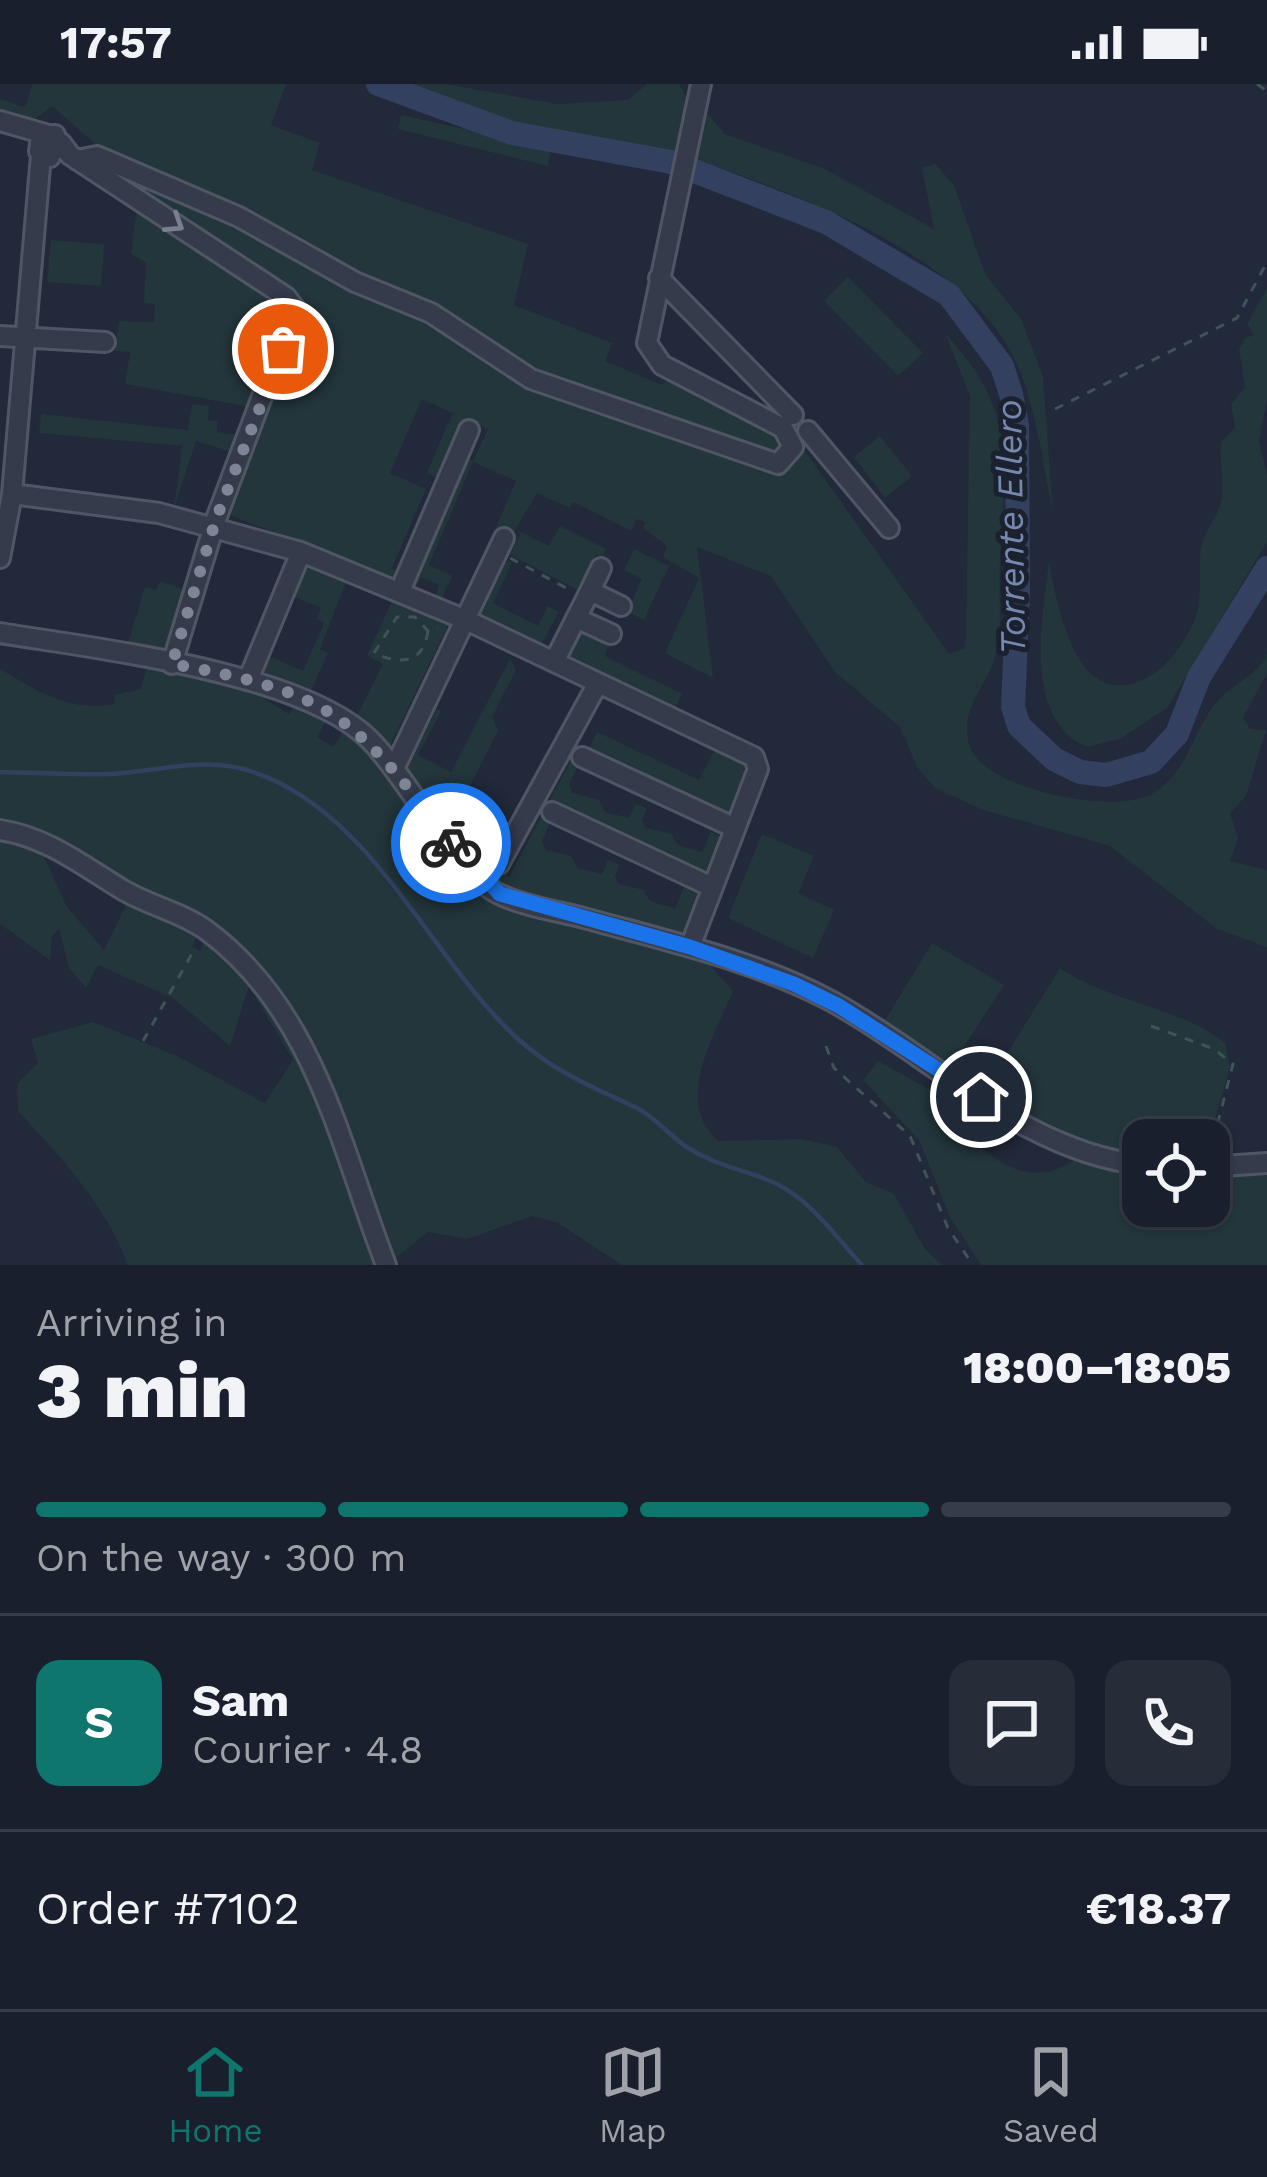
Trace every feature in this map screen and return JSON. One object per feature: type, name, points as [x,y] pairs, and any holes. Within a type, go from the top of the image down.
[{"type":"street","points":[[51,149],[103,158],[239,217],[355,282],[431,313],[531,379],[761,462],[785,462],[793,447],[783,428],[654,358],[647,343],[701,84]]},
{"type":"street","points":[[0,121],[286,297],[295,309],[213,527],[172,664]]},
{"type":"street","points":[[0,558],[12,494],[51,149]]},
{"type":"street","points":[[659,278],[793,415]]},
{"type":"street","points":[[0,336],[105,342]]},
{"type":"street","points":[[400,591],[470,430]]},
{"type":"street","points":[[808,431],[889,529]]},
{"type":"street","points":[[12,494],[159,513],[301,552],[458,616],[757,762],[690,947]]},
{"type":"street","points":[[394,769],[458,616],[501,545]]},
{"type":"street","points":[[248,680],[301,552]]},
{"type":"street","points":[[554,662],[585,592],[602,568]]},
{"type":"street","points":[[585,592],[621,606]]},
{"type":"street","points":[[576,617],[611,634]]},
{"type":"street","points":[[0,633],[248,680],[336,713],[368,738],[494,891],[690,947],[828,999],[1046,1140],[1088,1156],[1122,1162]]},
{"type":"street","points":[[500,864],[598,683]]},
{"type":"street","points":[[581,757],[735,828]]},
{"type":"street","points":[[552,812],[712,887]]},
{"type":"street","points":[[0,830],[52,847],[132,895],[197,924],[263,982],[324,1092],[386,1265]]},
{"type":"street","points":[[1230,1166],[1267,1163]]},
{"type":"path","points":[[1256,84],[1267,91]]},
{"type":"path","points":[[1055,409],[1237,318],[1267,262]]},
{"type":"path","points":[[501,545],[585,592]]},
{"type":"path","points":[[428,631],[458,616]]},
{"type":"path","points":[[397,617],[416,617],[428,631],[425,646],[413,659],[400,662],[374,653],[397,617]]},
{"type":"path","points":[[143,1041],[194,950]]},
{"type":"path","points":[[1151,1026],[1214,1049],[1233,1064],[1219,1119]]},
{"type":"path","points":[[826,1046],[835,1068],[910,1136],[948,1228],[973,1265]]},
{"type":"green space","points":[[33,84],[286,84],[271,125],[320,143],[312,170],[528,244],[514,305],[612,343],[605,361],[662,385],[666,380],[775,433],[783,447],[776,457],[535,373],[363,277],[101,149],[52,106],[33,121],[0,112],[0,99],[25,107]]},
{"type":"green space","points":[[393,84],[446,84],[557,104],[628,100],[647,84],[679,84],[691,105],[681,157],[515,127]]},
{"type":"green space","points":[[706,112],[725,134],[825,169],[934,229],[922,168],[935,164],[954,185],[985,274],[1021,319],[1043,376],[1053,514],[1023,379],[1002,337],[970,300],[931,267],[886,239],[788,194],[697,160]]},
{"type":"green space","points":[[401,115],[551,148],[548,166],[398,129]]},
{"type":"green space","points":[[100,166],[427,318],[525,383],[764,469],[790,464],[803,448],[949,654],[965,648],[970,396],[945,333],[985,388],[996,414],[1004,466],[998,642],[967,721],[970,747],[1000,776],[1025,787],[1083,800],[1135,799],[1165,784],[1215,704],[1267,654],[1267,673],[1243,718],[1250,729],[1266,730],[1246,796],[1230,813],[1238,838],[1230,861],[1267,870],[1267,947],[1217,929],[1110,846],[983,810],[935,788],[917,767],[900,727],[835,672],[771,576],[697,547],[713,678],[665,653],[699,578],[663,557],[667,546],[643,528],[645,522],[636,519],[631,531],[573,502],[569,508],[537,493],[511,537],[495,529],[516,481],[473,462],[429,565],[452,576],[442,598],[436,596],[439,585],[422,577],[416,587],[410,584],[465,458],[473,461],[488,429],[466,419],[440,479],[427,473],[452,414],[458,416],[422,399],[390,473],[426,489],[392,568],[400,572],[395,578],[224,513],[305,308],[295,295]]},
{"type":"green space","points":[[137,205],[289,309],[270,352],[249,346],[241,370],[266,376],[255,408],[125,384],[130,352],[115,351],[119,321],[154,322],[155,304],[144,303],[146,263],[131,254]]},
{"type":"green space","points":[[51,240],[104,244],[101,286],[47,282]]},
{"type":"green space","points":[[848,277],[923,353],[898,376],[824,301]]},
{"type":"green space","points":[[1267,288],[1267,399],[1259,442],[1267,475],[1267,542],[1167,708],[1120,739],[1087,747],[1066,733],[1052,714],[1044,690],[1041,637],[1049,560],[1066,632],[1090,673],[1108,683],[1129,684],[1155,673],[1174,654],[1197,613],[1201,548],[1222,497],[1221,442],[1235,427],[1231,405],[1245,387],[1239,349],[1245,338],[1254,335],[1247,324]]},
{"type":"green space","points":[[192,404],[209,406],[208,420],[217,421],[217,432],[241,435],[229,451],[196,441],[174,509],[182,446],[39,433],[41,414],[188,430]]},
{"type":"green space","points":[[880,436],[912,476],[885,498],[854,457]]},
{"type":"green space","points":[[560,526],[606,549],[602,557],[596,554],[578,590],[510,555],[521,532],[549,546]]},
{"type":"green space","points":[[634,549],[669,566],[644,620],[627,612],[642,579],[624,570]]},
{"type":"green space","points":[[507,561],[512,563],[493,603],[538,626],[548,606],[559,612],[540,647],[476,615]]},
{"type":"green space","points":[[306,563],[347,580],[320,649],[328,653],[311,690],[258,675],[267,655],[303,671],[324,623],[317,619],[321,608],[292,596]]},
{"type":"green space","points":[[160,581],[185,590],[165,657],[126,649],[145,587],[156,590]]},
{"type":"green space","points":[[394,597],[449,623],[388,750],[358,714],[383,664],[367,655]]},
{"type":"green space","points":[[579,625],[611,641],[605,656],[682,694],[674,711],[563,658]]},
{"type":"green space","points":[[510,659],[516,670],[492,717],[498,731],[461,803],[488,817],[475,842],[509,877],[541,817],[551,822],[542,841],[546,850],[571,856],[578,868],[602,874],[608,860],[619,865],[615,876],[619,884],[644,890],[652,901],[675,908],[685,885],[703,894],[686,937],[499,885],[405,773],[437,709],[441,711],[418,755],[451,772]]},
{"type":"green space","points":[[147,667],[242,685],[289,714],[294,706],[326,721],[317,737],[333,747],[343,731],[356,739],[469,878],[709,964],[733,991],[702,1068],[699,1108],[705,1125],[719,1141],[801,1139],[837,1147],[865,1181],[894,1194],[925,1249],[942,1265],[622,1265],[558,1223],[532,1216],[467,1239],[428,1232],[391,1262],[332,1097],[229,944],[0,825],[0,669],[54,698],[98,706],[115,704],[114,695],[141,689]]},
{"type":"green space","points":[[597,732],[699,780],[714,751],[752,769],[733,818],[588,750]]},
{"type":"green space","points":[[570,762],[578,765],[569,785],[573,793],[599,800],[605,812],[629,818],[636,804],[647,809],[642,820],[646,828],[672,834],[680,845],[702,852],[711,832],[726,839],[711,876],[550,800]]},
{"type":"green space","points":[[762,834],[814,856],[798,893],[834,910],[813,958],[728,918]]},
{"type":"green space","points":[[0,836],[39,846],[67,907],[104,950],[129,899],[200,931],[192,947],[200,951],[207,936],[240,970],[269,1007],[314,1088],[381,1265],[128,1265],[95,1203],[18,1111],[17,1084],[38,1063],[31,1039],[93,1022],[177,1056],[265,1103],[293,1060],[249,986],[230,1046],[173,998],[98,965],[86,988],[69,968],[59,929],[52,936],[50,960],[0,924]]},
{"type":"green space","points":[[932,943],[1004,985],[949,1070],[882,1025]]},
{"type":"green space","points":[[1060,968],[1207,1031],[1225,1043],[1230,1067],[1215,1119],[1122,1119],[1122,1155],[1074,1145],[983,1092]]},
{"type":"green space","points":[[882,1043],[973,1100],[961,1131],[1002,1162],[1030,1172],[1060,1168],[1077,1158],[1122,1166],[1122,1227],[1230,1227],[1230,1172],[1267,1169],[1267,1265],[981,1265],[950,1217],[919,1140],[863,1080],[878,1061],[931,1090],[937,1080]]},
{"type":"waterway","name":"Torrente Ellero","points":[[378,84],[512,133],[671,162],[826,222],[949,295],[1002,366],[1011,394],[1017,425],[1013,707],[1019,726],[1054,759],[1080,772],[1106,775],[1151,762],[1177,734],[1199,677],[1267,568]]},
{"type":"waterway","points":[[0,772],[109,774],[217,765],[253,772],[295,792],[333,819],[366,853],[486,1006],[531,1050],[642,1111],[697,1153],[789,1191],[862,1265]]},
{"type":"way so far","points":[[283,349],[216,519],[172,664],[248,680],[312,700],[336,713],[374,744],[451,843]]},
{"type":"route","points":[[451,843],[483,882],[500,894],[690,947],[794,984],[839,1006],[981,1097]]}]
